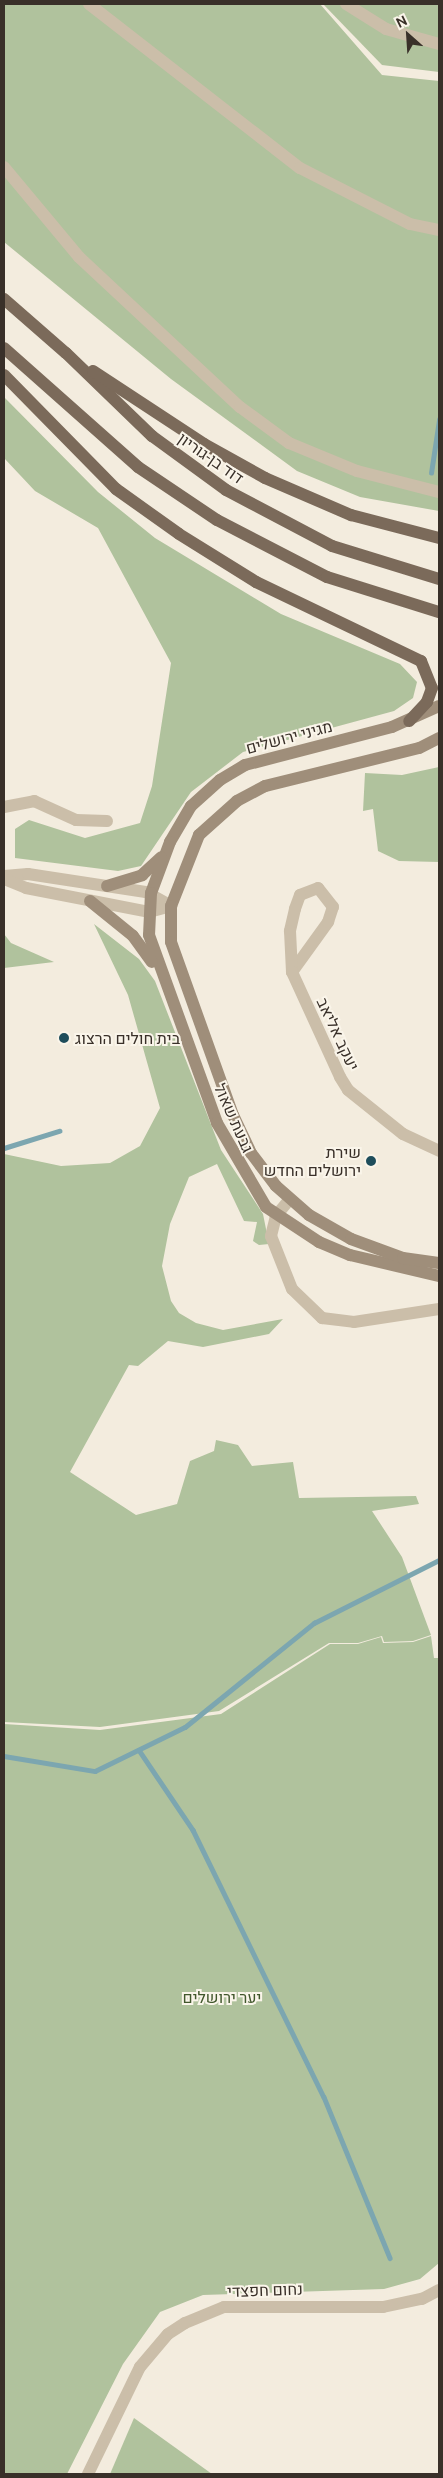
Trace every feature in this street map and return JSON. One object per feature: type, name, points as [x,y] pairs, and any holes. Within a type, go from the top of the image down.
[{"type":"main road","name":"דוד בן-גוריון","points":[[4,299],[66,353],[152,436],[226,490],[332,546],[439,579]]},
{"type":"main road","points":[[4,348],[138,467],[217,520],[327,577],[439,612]]},
{"type":"main road","points":[[66,353],[204,444],[265,478],[351,514],[439,538]]},
{"type":"main road","points":[[4,375],[116,489],[179,534],[256,582],[421,661],[432,688],[427,702],[409,721]]},
{"type":"street","points":[[89,4],[300,168],[410,224],[439,230]]},
{"type":"street","points":[[346,4],[386,29],[439,44]]},
{"type":"street","points":[[4,167],[79,257],[240,407],[289,443],[357,471],[439,492]]},
{"type":"street","name":"מגיני ירושלים","points":[[151,893],[170,842],[191,806],[245,765],[409,721],[439,706]]},
{"type":"street","points":[[171,906],[199,835],[237,801],[265,786],[419,748],[439,738]]},
{"type":"street","points":[[4,807],[34,800],[76,820],[107,821]]},
{"type":"street","points":[[107,886],[142,875],[170,842]]},
{"type":"street","points":[[4,877],[28,874],[151,893],[171,906]]},
{"type":"street","points":[[4,877],[90,901],[149,912],[171,906]]},
{"type":"street","name":"יעקב אליאב","points":[[292,972],[328,922],[333,906],[318,888],[300,895],[295,909],[290,931],[292,972],[348,1090],[403,1134],[439,1151]]},
{"type":"street","name":"גבעת שאול","points":[[151,893],[149,935],[161,978],[224,1139],[250,1187],[276,1216],[319,1242],[372,1264],[439,1276]]},
{"type":"street","points":[[90,901],[133,936],[161,978]]},
{"type":"street","name":"גבעת שאול","points":[[171,906],[175,955],[233,1115],[251,1153],[289,1200],[351,1239],[403,1258],[439,1263]]},
{"type":"street","points":[[289,1200],[276,1216],[271,1236],[292,1289],[322,1318],[354,1322],[439,1309]]},
{"type":"street","name":"נחום חפצדי","points":[[88,2474],[140,2367],[168,2334],[185,2323],[224,2307],[383,2307],[422,2299],[439,2290]]},
{"type":"green space","points":[[4,4],[320,4],[382,75],[439,81],[439,511],[360,497],[297,471],[171,379],[4,242]]},
{"type":"green space","points":[[323,4],[439,4],[439,72],[382,65]]},
{"type":"green space","points":[[4,397],[98,492],[155,538],[281,614],[400,664],[417,682],[413,698],[394,711],[243,752],[191,792],[141,866],[118,871],[15,858],[15,829],[29,820],[85,838],[140,823],[152,786],[171,663],[98,528],[35,491],[4,458]]},
{"type":"green space","points":[[439,767],[439,862],[399,861],[378,851],[373,809],[363,811],[365,773],[402,775]]},
{"type":"green space","points":[[94,924],[139,959],[155,981],[221,1150],[263,1214],[269,1244],[259,1245],[253,1241],[257,1222],[244,1221],[217,1164],[189,1177],[170,1224],[162,1266],[171,1301],[179,1313],[196,1323],[223,1330],[283,1319],[269,1334],[203,1347],[168,1341],[138,1366],[129,1365],[70,1472],[136,1515],[177,1504],[190,1461],[214,1451],[216,1440],[238,1445],[252,1466],[293,1462],[299,1498],[416,1496],[419,1504],[372,1511],[402,1557],[431,1635],[413,1641],[384,1642],[382,1636],[358,1643],[329,1643],[219,1711],[100,1727],[4,1722],[4,1154],[61,1166],[110,1163],[140,1146],[160,1108],[128,995]]},
{"type":"green space","points":[[4,934],[11,943],[54,962],[4,968]]},
{"type":"green space","name":"יער ירושלים","points":[[431,1636],[434,1658],[439,1658],[439,2263],[420,2279],[384,2289],[203,2295],[160,2312],[123,2364],[67,2474],[4,2474],[4,1724],[100,1730],[221,1714],[330,1644],[358,1644],[381,1637],[383,1643],[413,1642]]},
{"type":"green space","points":[[134,2418],[212,2474],[110,2474]]},
{"type":"waterway","points":[[431,473],[439,420]]},
{"type":"waterway","points":[[4,1148],[59,1131]]},
{"type":"waterway","points":[[4,1756],[95,1771],[185,1727],[314,1623],[439,1560]]},
{"type":"waterway","points":[[139,1750],[193,1830],[324,2097],[390,2258]]},
{"type":"place","name":"בית חולים הרצוג","points":[[64,1038]]},
{"type":"place","name":"שירת ירושלים החדש","points":[[371,1161]]}]
